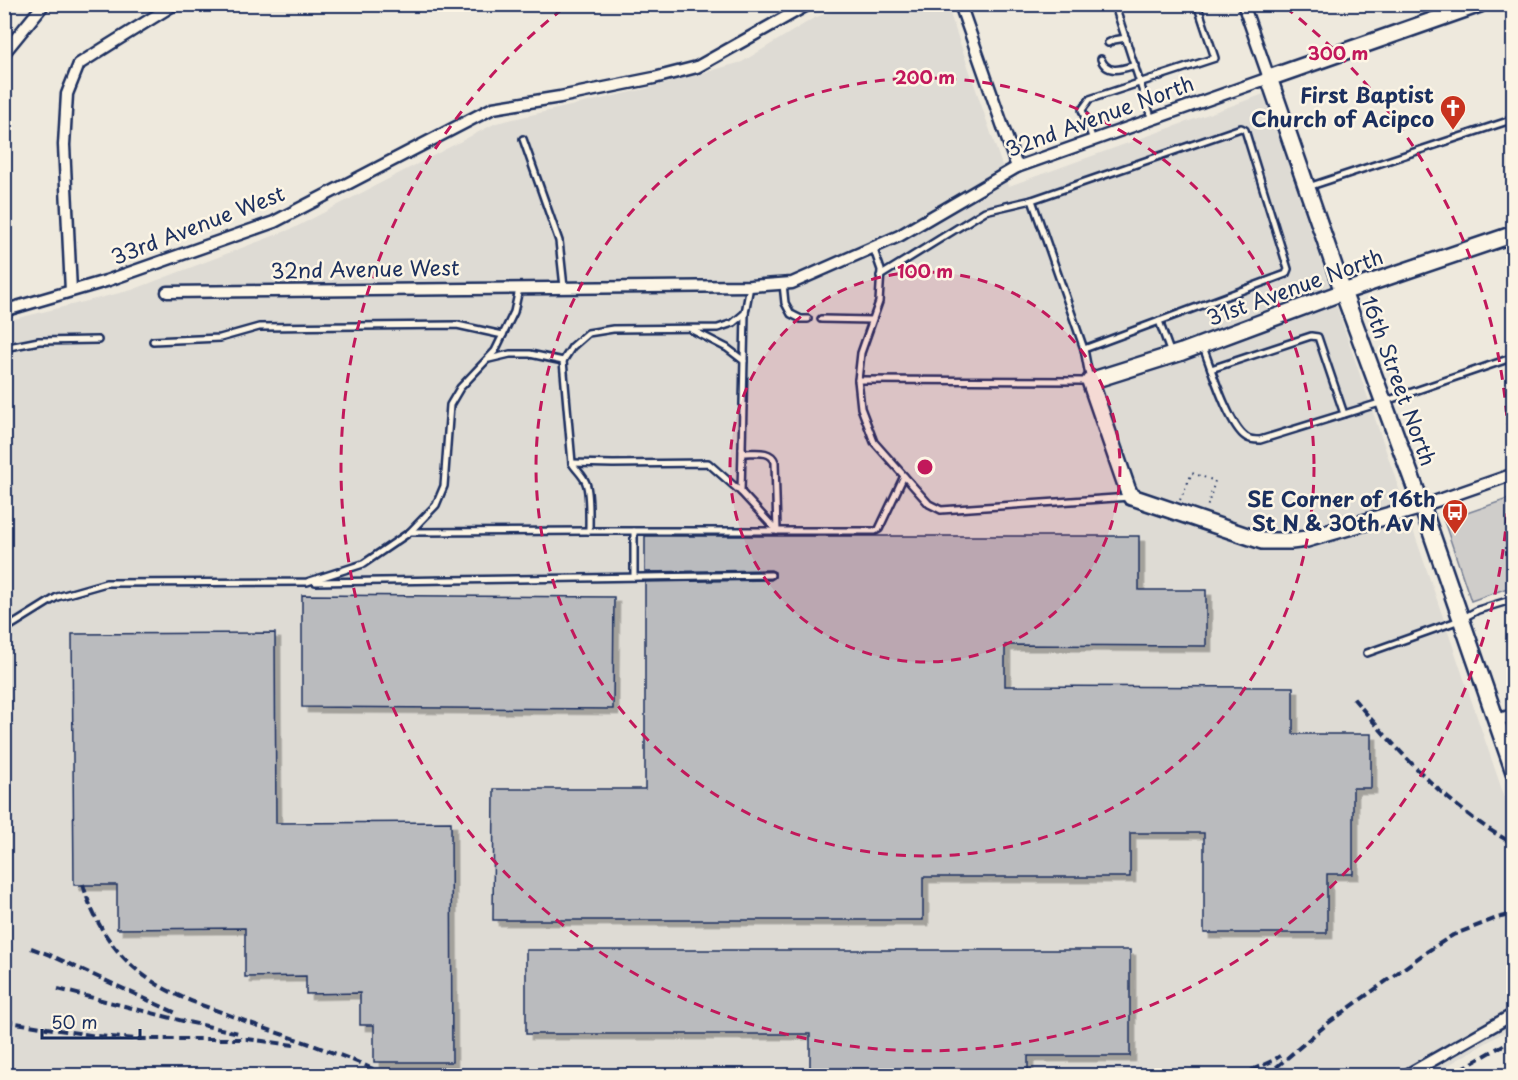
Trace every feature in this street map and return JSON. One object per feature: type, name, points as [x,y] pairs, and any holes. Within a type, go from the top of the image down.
[{"type":"street","points":[[4,53],[44,4]]},
{"type":"street","points":[[71,291],[64,145],[67,94],[80,64],[175,4]]},
{"type":"street","name":"33rd Avenue West","points":[[4,312],[106,281],[274,222],[493,108],[560,97],[697,67],[809,4]]},
{"type":"street","points":[[960,4],[1017,167]]},
{"type":"street","name":"16th Street North","points":[[1243,4],[1306,188],[1422,506],[1514,772]]},
{"type":"street","name":"32nd Avenue North","points":[[564,287],[750,286],[792,283],[899,236],[1017,167],[1480,4]]},
{"type":"street","name":"31st Avenue North","points":[[1090,381],[1171,355],[1343,292],[1514,234]]},
{"type":"street","name":"32nd Avenue West","points":[[167,292],[564,287]]},
{"type":"street","points":[[1090,381],[1131,497],[1262,541],[1307,539],[1422,506],[1514,474]]},
{"type":"street","points":[[1496,721],[1514,714]]},
{"type":"street","points":[[1405,1076],[1514,1014]]},
{"type":"lane","points":[[1093,140],[1082,110],[1090,99],[1215,58],[1197,4]]},
{"type":"lane","points":[[1116,9],[1152,120]]},
{"type":"lane","points":[[1108,43],[1126,38]]},
{"type":"lane","points":[[1101,59],[1104,65],[1111,70],[1120,70],[1135,65]]},
{"type":"lane","points":[[1306,188],[1514,119]]},
{"type":"lane","points":[[880,276],[985,211],[1032,200],[1241,128],[1245,130],[1287,273],[1084,349]]},
{"type":"lane","points":[[523,139],[559,241],[564,287]]},
{"type":"lane","points":[[858,380],[1090,381],[1084,349],[1032,200]]},
{"type":"lane","points":[[873,247],[880,270],[879,302],[861,353],[858,380],[861,408],[874,442],[929,504],[941,510],[1131,497]]},
{"type":"lane","points":[[783,284],[785,303],[791,314],[801,319],[808,319]]},
{"type":"lane","points":[[741,492],[746,313],[750,286]]},
{"type":"lane","points":[[307,582],[363,564],[410,532],[436,505],[444,486],[450,405],[460,388],[495,351],[514,312],[519,287]]},
{"type":"lane","points":[[590,531],[587,485],[572,463],[563,361],[572,347],[588,333],[613,329],[718,328],[733,324],[746,313]]},
{"type":"lane","points":[[820,319],[872,320]]},
{"type":"lane","points":[[1159,321],[1171,355]]},
{"type":"lane","points":[[153,340],[220,338],[259,327],[457,325],[503,335]]},
{"type":"lane","points":[[688,328],[727,348],[744,361]]},
{"type":"lane","points":[[1211,369],[1311,336],[1318,337],[1344,414]]},
{"type":"lane","points":[[4,348],[39,341],[98,340]]},
{"type":"lane","points":[[1202,344],[1220,393],[1238,430],[1250,440],[1260,441],[1514,357]]},
{"type":"lane","points":[[488,359],[510,354],[530,354],[563,361]]},
{"type":"lane","points":[[742,449],[745,453],[769,453],[773,456],[777,531]]},
{"type":"lane","points":[[572,463],[708,462],[741,492],[777,531]]},
{"type":"lane","points":[[410,532],[877,530],[904,476]]},
{"type":"lane","points":[[634,531],[634,577]]},
{"type":"lane","points":[[4,630],[57,597],[106,583],[771,575]]},
{"type":"lane","points":[[1367,653],[1460,620],[1478,610],[1514,599]]},
{"type":"path","points":[[1179,502],[1192,473],[1215,481],[1206,512]]},
{"type":"shaded area","points":[[851,5],[947,5],[1009,186],[1264,94],[1513,822],[1513,1027],[1430,1076],[5,1076],[5,324],[10,320],[132,290],[294,228],[496,123],[645,89],[742,62],[814,18]]},
{"type":"shaded area","points":[[1513,497],[1513,586],[1471,601],[1444,521]]},
{"type":"building","points":[[645,536],[1139,536],[1139,590],[1206,590],[1206,646],[1005,645],[1005,686],[1293,687],[1293,734],[1371,734],[1371,788],[1353,788],[1353,874],[1327,874],[1327,933],[1204,933],[1204,833],[1130,833],[1130,877],[923,877],[923,920],[493,920],[494,789],[645,789],[645,582],[771,580],[775,577],[775,572],[771,570],[645,572]]},
{"type":"building","points":[[302,595],[614,597],[613,709],[302,707]]},
{"type":"building","points":[[275,633],[276,823],[451,822],[452,1062],[374,1062],[374,1025],[360,1025],[360,993],[306,994],[306,976],[245,977],[245,928],[117,929],[117,885],[74,885],[72,634]]},
{"type":"building","points":[[526,950],[1130,950],[1130,1056],[1028,1056],[1028,1076],[810,1076],[810,1034],[526,1034]]},
{"type":"railway","points":[[1353,698],[1407,759],[1447,797],[1468,814],[1514,844]]},
{"type":"railway","points":[[83,884],[93,912],[107,938],[126,960],[158,985],[195,1003],[348,1058],[386,1076]]},
{"type":"railway","points":[[1266,1076],[1327,1024],[1425,953],[1453,935],[1514,914]]},
{"type":"railway","points":[[31,948],[176,1013]]},
{"type":"railway","points":[[58,989],[239,1033]]},
{"type":"railway","points":[[4,1021],[96,1036],[138,1039],[247,1039],[294,1045]]},
{"type":"railway","points":[[1449,1076],[1514,1039]]},
{"type":"railway","points":[[1239,1076],[1280,1056]]},
{"type":"place","name":"First Baptist Church of Acipco","points":[[1453,131]]},
{"type":"place","name":"SE Corner of 16th St N & 30th Av N","points":[[1455,535]]}]
